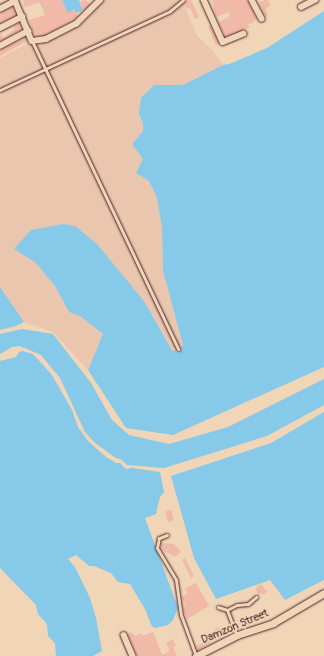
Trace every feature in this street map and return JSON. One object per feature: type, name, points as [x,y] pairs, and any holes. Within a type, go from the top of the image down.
[{"type":"street","points":[[0,9],[15,0],[32,41],[46,39],[76,24],[100,0]]},
{"type":"street","points":[[204,0],[223,42],[244,34]]},
{"type":"street","points":[[252,0],[262,19]]},
{"type":"street","points":[[301,7],[315,0]]},
{"type":"street","points":[[0,28],[22,17]]},
{"type":"street","points":[[0,46],[28,31]]},
{"type":"street","name":"Damzon Street","points":[[196,656],[237,635],[273,623],[324,593]]},
{"type":"street","points":[[124,635],[133,656]]},
{"type":"lane","points":[[0,90],[170,12],[183,0]]},
{"type":"lane","points":[[32,41],[178,348]]},
{"type":"lane","points":[[167,535],[159,538],[157,548],[176,580],[181,615],[196,656]]},
{"type":"lane","points":[[218,607],[227,610],[237,605],[249,604],[256,597]]},
{"type":"lane","points":[[227,610],[237,635]]},
{"type":"shaded area","points":[[103,0],[182,0],[197,36],[213,51],[223,65],[183,85],[154,85],[141,98],[139,114],[143,124],[143,131],[132,144],[143,159],[136,173],[149,181],[157,198],[162,228],[163,271],[183,345],[179,353],[173,350],[144,301],[15,249],[36,263],[55,286],[69,312],[80,316],[103,334],[88,370],[53,332],[24,322],[0,287],[0,58],[31,42],[33,48],[45,43],[45,41],[58,37],[85,21]]},
{"type":"water","points":[[39,0],[79,0],[83,10],[50,25]]},
{"type":"water","points":[[324,11],[324,367],[173,435],[126,428],[88,370],[103,334],[80,316],[69,312],[55,286],[36,263],[14,249],[31,230],[63,224],[75,226],[96,243],[144,301],[172,350],[179,353],[183,345],[163,271],[162,228],[157,198],[149,181],[136,173],[143,159],[132,144],[143,131],[143,124],[139,114],[141,98],[154,85],[183,85],[223,65],[229,64],[267,48]]},
{"type":"water","points":[[0,287],[24,322],[16,326],[0,330]]},
{"type":"water","points":[[22,329],[53,334],[91,383],[112,420],[129,435],[169,444],[228,427],[324,379],[324,405],[267,436],[164,468],[127,465],[122,460],[116,458],[95,443],[85,432],[60,378],[41,355],[20,346],[12,347],[0,354],[0,334]]},
{"type":"water","points":[[22,351],[33,354],[52,375],[72,410],[78,427],[88,441],[106,457],[116,463],[120,463],[126,469],[132,468],[160,472],[164,492],[160,497],[156,514],[145,518],[178,608],[173,620],[168,625],[155,628],[151,625],[146,611],[130,584],[118,582],[111,573],[94,566],[89,566],[76,555],[68,559],[75,567],[90,598],[96,618],[102,651],[93,656],[56,656],[55,643],[48,636],[47,624],[38,614],[36,605],[0,568],[0,361],[16,357],[19,352]]},
{"type":"water","points":[[324,412],[324,580],[285,600],[270,580],[216,599],[194,558],[171,476],[271,443]]},
{"type":"building","points":[[23,0],[62,0],[68,13],[74,9],[78,16],[73,21],[45,35],[35,36],[29,20],[45,15],[41,2],[25,7]]},
{"type":"building","points":[[82,0],[86,0],[88,4],[86,8],[82,8],[80,6],[80,2]]},
{"type":"building","points":[[187,0],[191,0],[199,17],[195,19],[190,8],[187,9],[184,3]]},
{"type":"building","points":[[212,0],[248,0],[257,19],[254,20],[255,22],[248,24],[250,27],[225,37],[219,22],[230,16],[229,12],[216,17]]},
{"type":"building","points":[[268,0],[271,6],[266,8],[268,16],[266,17],[259,3]]},
{"type":"building","points":[[13,7],[17,15],[0,23],[0,13]]},
{"type":"building","points":[[20,23],[22,29],[0,41],[0,32],[3,37],[5,37],[15,29],[13,26]]},
{"type":"building","points":[[211,26],[219,43],[216,45],[208,27]]},
{"type":"building","points":[[26,37],[27,41],[0,56],[0,50]]},
{"type":"building","points":[[171,510],[174,520],[168,522],[165,511]]},
{"type":"building","points":[[161,543],[174,544],[181,552],[175,557],[162,550]]},
{"type":"building","points":[[185,558],[194,576],[191,578],[182,560]]},
{"type":"building","points":[[196,583],[209,606],[187,619],[183,608],[186,606],[181,597],[188,593],[185,589]]},
{"type":"building","points":[[261,584],[267,592],[263,595],[261,593],[259,595],[255,589]]},
{"type":"building","points":[[219,627],[222,637],[219,639],[214,629]]},
{"type":"building","points":[[131,632],[135,636],[141,633],[142,636],[153,632],[162,655],[170,651],[166,643],[173,639],[176,646],[173,647],[177,656],[137,656],[128,634]]},
{"type":"building","points":[[210,638],[212,642],[198,650],[196,647]]}]
